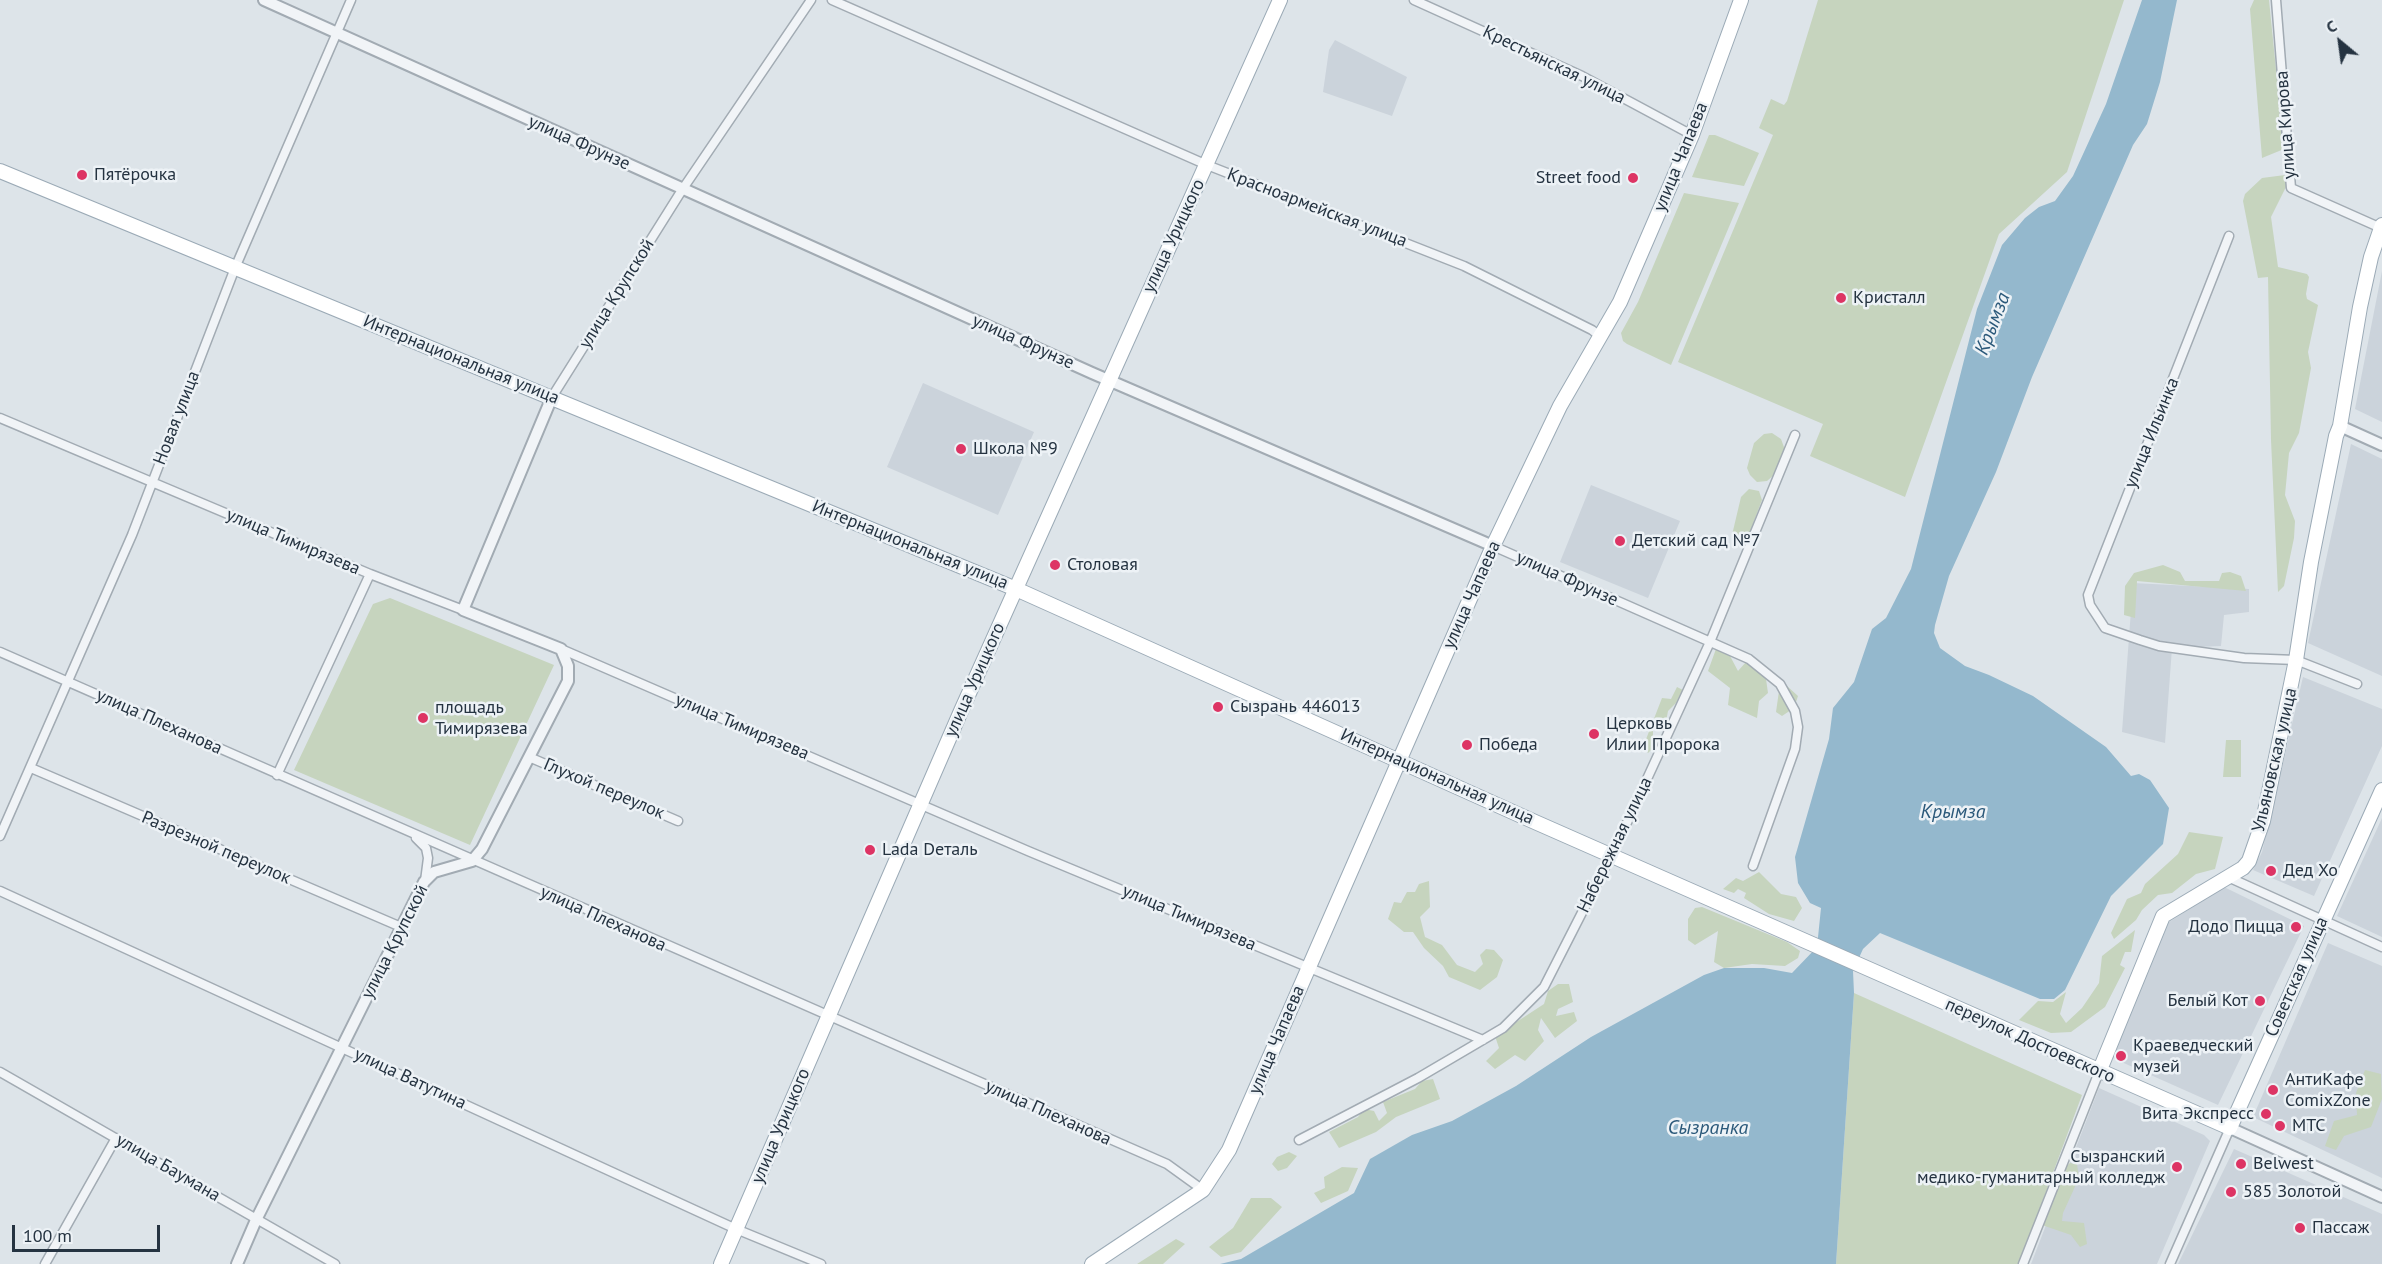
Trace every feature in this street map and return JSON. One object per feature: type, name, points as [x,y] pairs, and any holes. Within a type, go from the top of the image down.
[{"type":"main road","name":"улица Урицкого","points":[[721,1264],[920,805],[1108,380],[1280,0]]},
{"type":"main road","name":"улица Чапаева","points":[[1203,1190],[1229,1150],[1493,546],[1560,406],[1620,302],[1692,135],[1741,0]]},
{"type":"main road","name":"Интернациональная улица","points":[[0,171],[1016,589],[1810,943]]},
{"type":"main road","name":"Ульяновская улица","points":[[2099,1072],[2163,916],[2228,877],[2249,861],[2263,822],[2296,660],[2311,562],[2336,436],[2340,426],[2360,307],[2380,234]]},
{"type":"main road","name":"Советская улица","points":[[2230,1128],[2382,790]]},
{"type":"main road","name":"переулок Достоевского","points":[[1810,943],[2230,1128]]},
{"type":"main road","points":[[1092,1264],[1203,1190]]},
{"type":"street","name":"улица Фрунзе","points":[[264,0],[1108,380],[1749,659],[1780,684],[1796,711],[1798,727],[1795,749],[1753,866]]},
{"type":"street","name":"Новая улица","points":[[0,836],[152,483],[235,268],[351,0]]},
{"type":"street","name":"улица Крупской","points":[[464,610],[552,397],[682,190],[811,0]]},
{"type":"street","name":"Красноармейская улица","points":[[832,0],[1206,165],[1464,266],[1592,330],[1601,337]]},
{"type":"street","name":"Крестьянская улица","points":[[1414,0],[1582,76],[1692,135]]},
{"type":"street","name":"улица Кирова","points":[[2276,0],[2291,188],[2380,234]]},
{"type":"street","name":"улица Ильинка","points":[[2229,236],[2088,595],[2096,617],[2105,628],[2159,646],[2244,658],[2296,660]]},
{"type":"street","name":"улица Тимирязева","points":[[0,418],[370,574],[561,650],[920,805],[1484,1040]]},
{"type":"street","points":[[2340,426],[2382,446]]},
{"type":"street","name":"Набережная улица","points":[[1299,1140],[1484,1040],[1503,1028],[1544,987],[1610,855],[1710,642],[1796,435]]},
{"type":"street","points":[[277,775],[370,574]]},
{"type":"street","points":[[472,861],[482,849],[567,681],[568,666],[561,650]]},
{"type":"street","name":"улица Плеханова","points":[[0,652],[414,836],[1167,1164],[1203,1190]]},
{"type":"street","points":[[2296,660],[2357,684]]},
{"type":"street","name":"Глухой переулок","points":[[529,757],[678,821]]},
{"type":"street","name":"Разрезной переулок","points":[[31,768],[401,927]]},
{"type":"street","points":[[414,836],[426,848],[428,858],[424,882]]},
{"type":"street","name":"улица Крупской","points":[[237,1264],[256,1220],[424,882],[434,872],[472,861]]},
{"type":"street","points":[[2228,877],[2382,947]]},
{"type":"street","name":"улица Ватутина","points":[[0,891],[736,1229],[821,1264]]},
{"type":"street","name":"улица Баумана","points":[[0,1072],[335,1264]]},
{"type":"street","name":"Ульяновская улица","points":[[2023,1264],[2099,1072]]},
{"type":"street","name":"переулок Достоевского","points":[[2230,1128],[2382,1197]]},
{"type":"street","name":"Советская улица","points":[[2170,1264],[2230,1128]]},
{"type":"street","points":[[45,1264],[116,1138]]},
{"type":"shaded area","points":[[1335,40],[1407,77],[1392,116],[1323,92],[1329,50]]},
{"type":"shaded area","points":[[2382,271],[2382,422],[2355,409]]},
{"type":"shaded area","name":"Школа №9","points":[[923,383],[1034,432],[998,515],[887,467]]},
{"type":"shaded area","points":[[2351,444],[2382,459],[2382,676],[2308,643]]},
{"type":"shaded area","name":"Детский сад №7","points":[[1591,485],[1680,521],[1648,598],[1560,562]]},
{"type":"shaded area","points":[[2133,583],[2249,589],[2249,612],[2224,615],[2221,646],[2172,648],[2165,743],[2122,732]]},
{"type":"shaded area","points":[[2303,677],[2382,709],[2382,746],[2314,896],[2253,870],[2262,852]]},
{"type":"shaded area","points":[[2382,818],[2382,937],[2337,916]]},
{"type":"shaded area","points":[[2224,887],[2304,926],[2218,1105],[2108,1056],[2166,924]]},
{"type":"shaded area","points":[[2328,943],[2382,966],[2382,1178],[2253,1117]]},
{"type":"shaded area","points":[[2099,1088],[2204,1135],[2210,1141],[2157,1264],[2031,1264]]},
{"type":"shaded area","points":[[2234,1149],[2382,1214],[2382,1264],[2178,1264]]},
{"type":"green space","name":"Кристалл","points":[[1818,0],[2124,0],[2067,172],[1999,234],[1905,497],[1810,456],[1823,424],[1678,362],[1773,135],[1759,128],[1771,99],[1784,105],[1787,101]]},
{"type":"green space","points":[[2254,0],[2269,0],[2284,149],[2262,158],[2250,9]]},
{"type":"green space","points":[[1709,135],[1715,135],[1759,153],[1744,186],[1692,177]]},
{"type":"green space","points":[[2285,175],[2287,185],[2271,217],[2278,267],[2307,274],[2309,277],[2307,299],[2318,305],[2308,352],[2311,368],[2299,433],[2289,453],[2285,495],[2295,521],[2294,538],[2284,586],[2278,592],[2271,440],[2268,277],[2258,278],[2243,201],[2245,194],[2262,178]]},
{"type":"green space","points":[[1684,193],[1739,203],[1671,365],[1627,344],[1623,341],[1621,333],[1638,302]]},
{"type":"green space","points":[[1772,433],[1781,439],[1785,450],[1775,474],[1767,481],[1757,482],[1747,468],[1754,443],[1764,434]]},
{"type":"green space","points":[[1749,489],[1759,491],[1762,500],[1748,537],[1743,540],[1732,535],[1741,497]]},
{"type":"green space","points":[[2163,565],[2180,572],[2185,581],[2219,581],[2222,573],[2230,572],[2241,576],[2246,591],[2137,581],[2135,618],[2124,615],[2125,586],[2134,573]]},
{"type":"green space","name":"площадь Тимирязева","points":[[390,598],[554,665],[470,845],[294,770],[373,604]]},
{"type":"green space","points":[[1716,649],[1730,656],[1738,671],[1746,662],[1766,679],[1768,693],[1759,701],[1757,718],[1728,705],[1730,688],[1708,671]]},
{"type":"green space","points":[[1787,686],[1798,696],[1794,708],[1782,716],[1776,712],[1779,691]]},
{"type":"green space","points":[[1677,687],[1683,690],[1676,703],[1668,711],[1665,727],[1653,729],[1653,748],[1648,753],[1643,747],[1662,698],[1671,699]]},
{"type":"green space","points":[[2226,740],[2241,740],[2241,777],[2223,777]]},
{"type":"green space","points":[[2189,832],[2223,837],[2215,869],[2196,874],[2172,893],[2158,895],[2142,910],[2136,920],[2114,939],[2111,933],[2127,899],[2141,893],[2145,884],[2178,854]]},
{"type":"green space","points":[[1759,872],[1781,894],[1796,897],[1802,908],[1794,921],[1769,914],[1744,898],[1746,893],[1738,889],[1734,893],[1723,889],[1736,878],[1743,881]]},
{"type":"green space","points":[[1429,881],[1430,907],[1420,917],[1425,937],[1442,945],[1457,965],[1475,972],[1483,964],[1480,955],[1486,949],[1494,950],[1503,960],[1497,977],[1480,990],[1449,977],[1443,966],[1424,948],[1413,932],[1404,932],[1388,919],[1394,902],[1401,903],[1407,892],[1415,892],[1419,884]]},
{"type":"green space","points":[[1702,907],[1787,942],[1800,951],[1798,958],[1785,966],[1752,964],[1724,968],[1714,962],[1718,931],[1695,945],[1688,940],[1688,919],[1695,908]]},
{"type":"green space","points":[[2135,930],[2131,952],[2125,952],[2120,965],[2125,968],[2105,1007],[2071,1032],[2051,1033],[2019,1020],[2038,1001],[2053,1002],[2066,992],[2060,1014],[2066,1023],[2082,1008],[2099,983],[2102,956]]},
{"type":"green space","points":[[1558,984],[1569,984],[1573,1002],[1558,1009],[1556,1016],[1574,1012],[1577,1021],[1555,1038],[1541,1018],[1538,1030],[1544,1041],[1525,1061],[1515,1055],[1495,1069],[1486,1061],[1499,1048],[1495,1036],[1544,1004],[1548,991]]},
{"type":"green space","points":[[1854,993],[2082,1095],[2019,1264],[1836,1264]]},
{"type":"green space","points":[[2365,1070],[2381,1074],[2382,1099],[2371,1127],[2344,1136],[2336,1150],[2325,1146],[2334,1121],[2357,1115],[2356,1093]]},
{"type":"green space","points":[[1433,1079],[1440,1099],[1396,1117],[1376,1132],[1339,1148],[1329,1132],[1358,1117],[1364,1109],[1374,1111],[1379,1121],[1387,1113],[1383,1102],[1415,1089],[1422,1081]]},
{"type":"green space","points":[[1289,1152],[1297,1156],[1287,1168],[1278,1171],[1272,1164],[1277,1157]]},
{"type":"green space","points":[[2070,1163],[2077,1164],[2079,1178],[2063,1213],[2062,1221],[2084,1223],[2087,1244],[2080,1247],[2071,1235],[2039,1224],[2063,1169]]},
{"type":"green space","points":[[1342,1167],[1358,1168],[1348,1191],[1321,1203],[1314,1193],[1325,1188],[1324,1177]]},
{"type":"green space","points":[[1251,1198],[1271,1198],[1282,1207],[1241,1252],[1221,1257],[1209,1247],[1233,1228]]},
{"type":"green space","points":[[1176,1239],[1185,1244],[1163,1264],[1137,1264]]},
{"type":"water","points":[[2142,0],[2177,0],[2160,82],[2147,124],[2133,145],[2032,377],[1996,472],[1949,576],[1934,633],[1940,648],[1965,666],[2033,696],[2106,747],[2131,776],[2139,774],[2150,780],[2169,808],[2163,844],[2111,896],[2065,990],[2054,999],[2040,999],[1880,933],[1863,949],[1853,971],[1854,993],[1836,1264],[1220,1264],[1241,1259],[1354,1193],[1370,1159],[1412,1135],[1452,1121],[1516,1086],[1591,1037],[1704,975],[1724,968],[1764,968],[1792,973],[1817,947],[1821,908],[1810,903],[1798,883],[1795,857],[1829,739],[1833,708],[1854,682],[1872,629],[1886,618],[1911,569],[1977,309],[2002,245],[2025,218],[2039,207],[2055,201],[2073,176],[2106,104]]},
{"type":"place","name":"Пятёрочка","points":[[82,175]]},
{"type":"place","name":"Street food","points":[[1633,178]]},
{"type":"place","name":"Кристалл","points":[[1841,298]]},
{"type":"place","name":"Школа №9","points":[[961,449]]},
{"type":"place","name":"Детский сад №7","points":[[1620,541]]},
{"type":"place","name":"Столовая","points":[[1055,565]]},
{"type":"place","name":"Сызрань 446013","points":[[1218,707]]},
{"type":"place","name":"площадь Тимирязева","points":[[423,718]]},
{"type":"place","name":"Церковь Илии Пророка","points":[[1594,734]]},
{"type":"place","name":"Победа","points":[[1467,745]]},
{"type":"place","name":"Lada Dеталь","points":[[870,850]]},
{"type":"place","name":"Дед Хо","points":[[2271,871]]},
{"type":"place","name":"Додо Пицца","points":[[2296,927]]},
{"type":"place","name":"Белый Кот","points":[[2260,1001]]},
{"type":"place","name":"Краеведческий музей","points":[[2121,1056]]},
{"type":"place","name":"АнтиКафе ComixZone","points":[[2273,1090]]},
{"type":"place","name":"Вита Экспресс","points":[[2266,1114]]},
{"type":"place","name":"МТС","points":[[2280,1126]]},
{"type":"place","name":"Belwest","points":[[2241,1164]]},
{"type":"place","name":"Сызранский медико-гуманитарный колледж","points":[[2177,1167]]},
{"type":"place","name":"585 Золотой","points":[[2231,1192]]},
{"type":"place","name":"Пассаж","points":[[2300,1228]]},
{"type":"water label","name":"Крымза","points":[[1993,324]]},
{"type":"water label","name":"Крымза","points":[[1953,812]]},
{"type":"water label","name":"Сызранка","points":[[1708,1128]]}]
